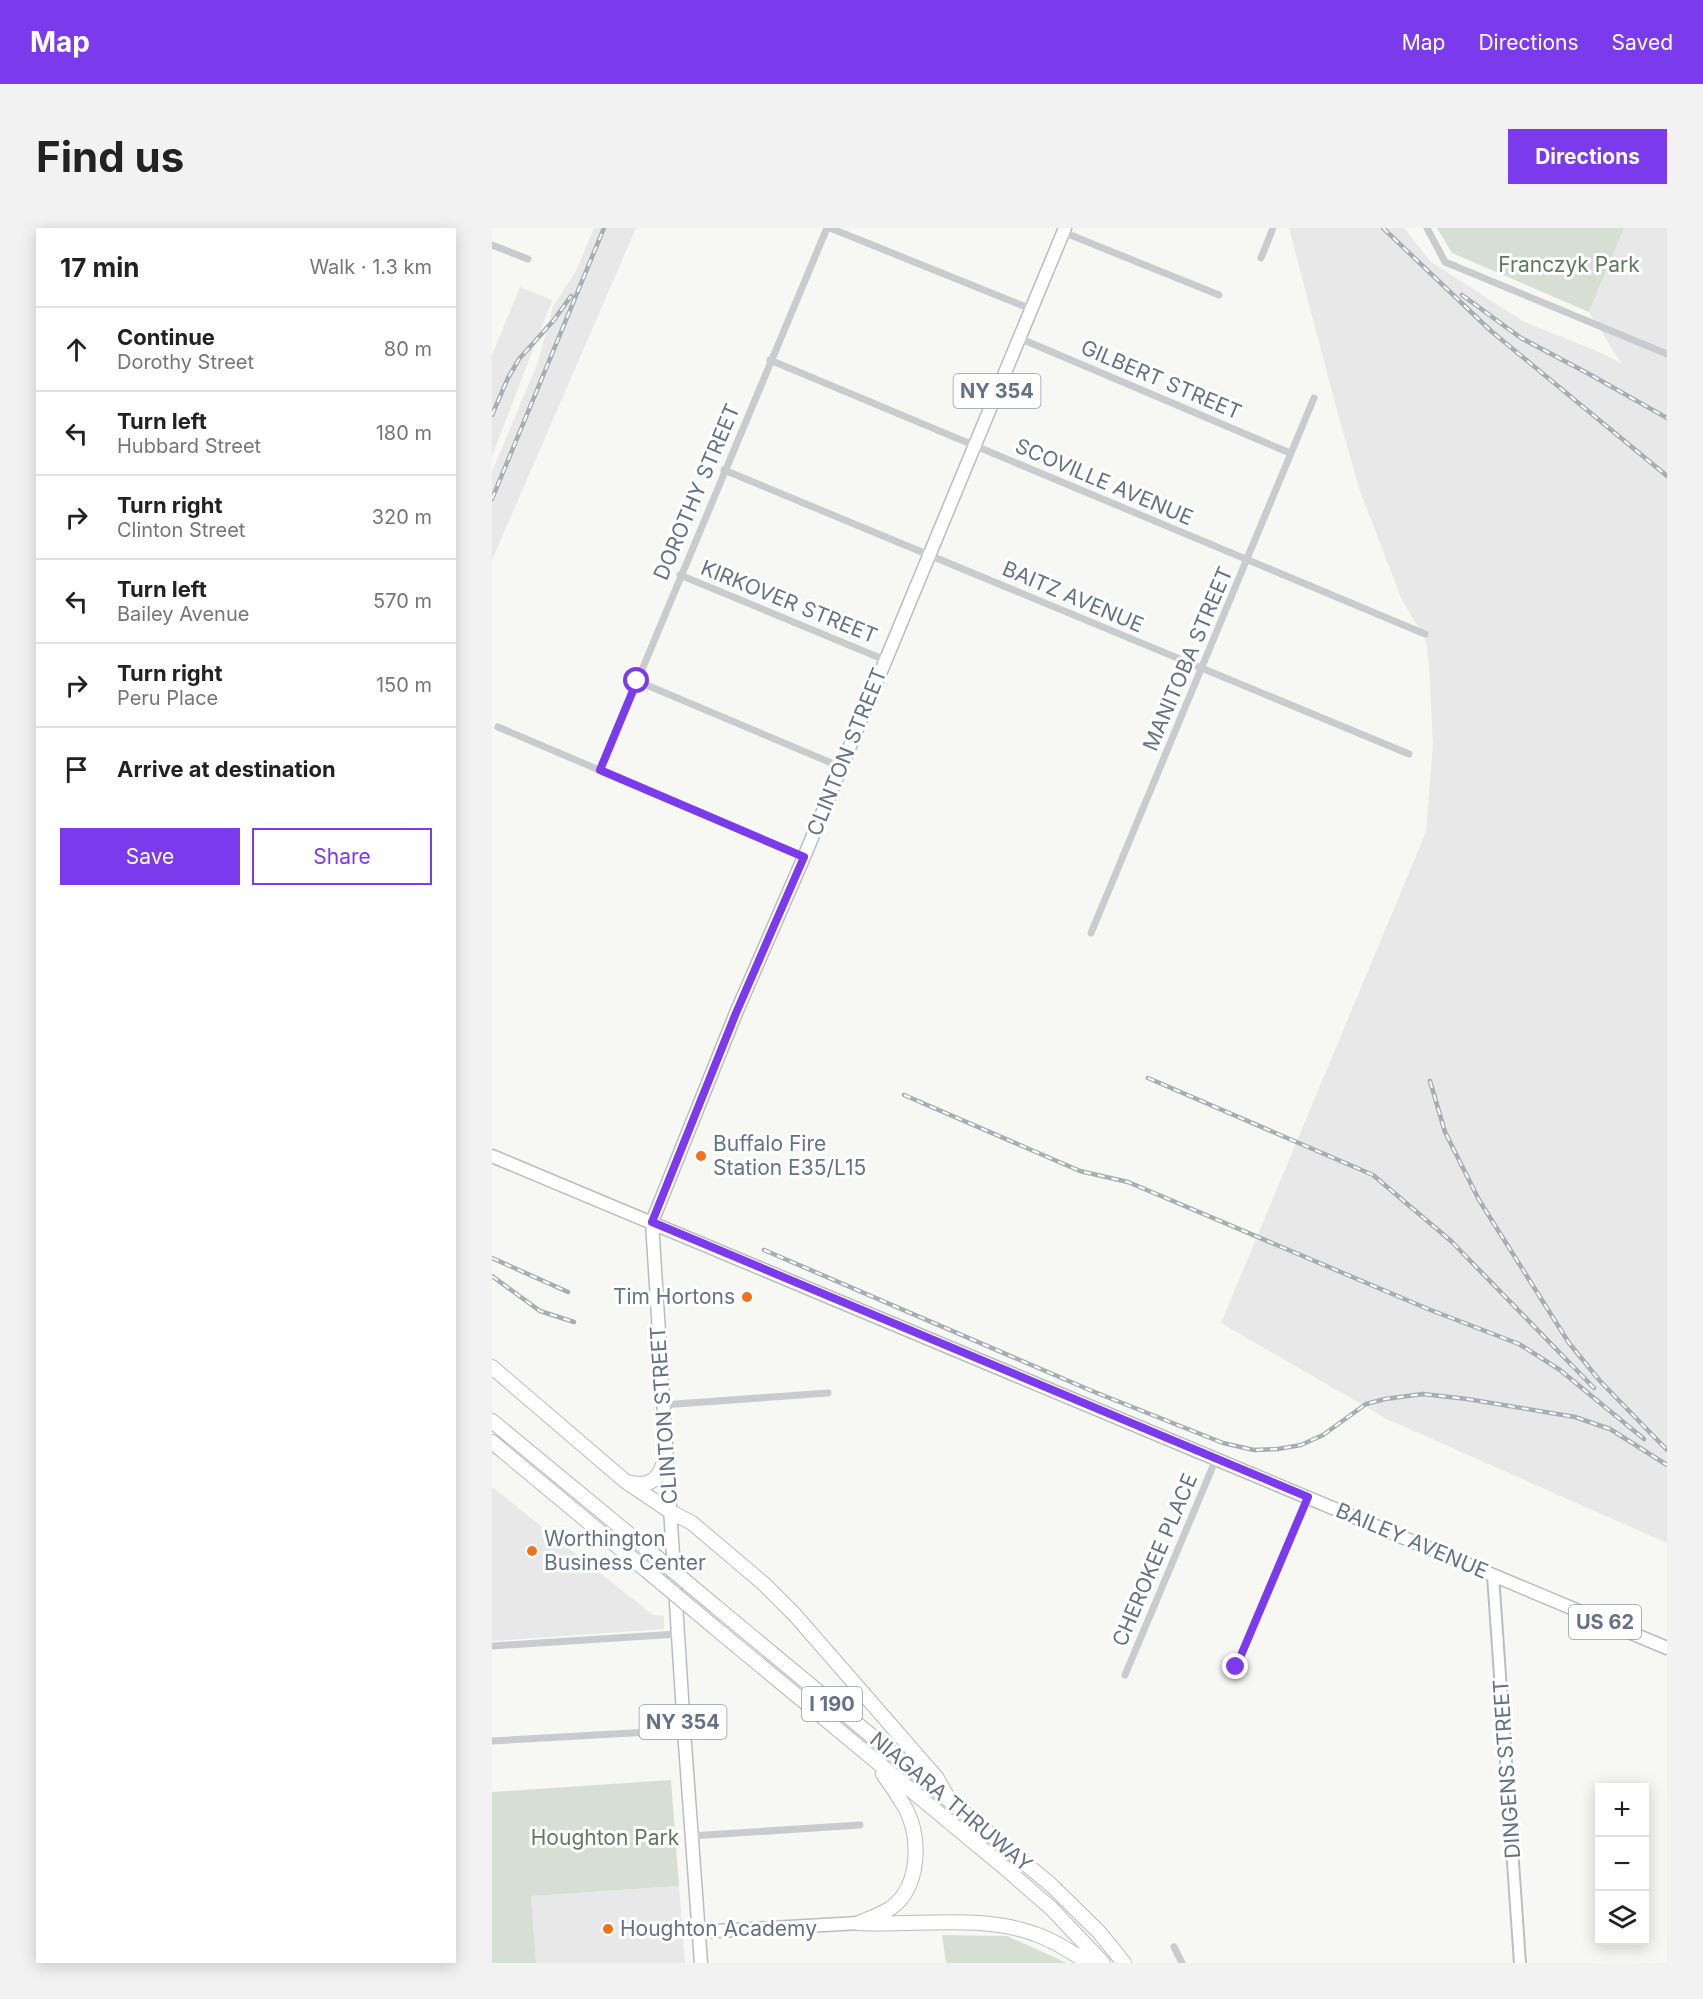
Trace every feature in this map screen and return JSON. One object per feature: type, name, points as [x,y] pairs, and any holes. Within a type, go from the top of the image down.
[{"type":"highway","points":[[492,1367],[626,1482],[692,1523],[724,1548],[795,1615],[936,1777],[950,1801]]},
{"type":"highway","name":"NIAGARA THRUWAY","points":[[492,1421],[1050,1884],[1099,1932],[1124,1963]]},
{"type":"highway","name":"NIAGARA THRUWAY","points":[[492,1442],[1052,1909],[1103,1963]]},
{"type":"highway","points":[[626,1482],[636,1485],[647,1484],[658,1477],[666,1456]]},
{"type":"highway","points":[[860,1923],[890,1909],[897,1902],[911,1881],[914,1863],[915,1851],[911,1822],[876,1762]]},
{"type":"highway","points":[[860,1923],[973,1922],[1009,1928],[1035,1934],[1088,1963]]},
{"type":"main road","name":"CLINTON STREET","points":[[701,1963],[662,1405],[652,1222],[736,1013],[804,857],[1064,230]]},
{"type":"main road","name":"BAILEY AVENUE","points":[[492,1156],[1667,1648]]},
{"type":"main road","points":[[699,1932],[860,1923]]},
{"type":"street","points":[[828,228],[1031,309]]},
{"type":"street","name":"DOROTHY STREET","points":[[600,770],[770,360],[828,228]]},
{"type":"street","points":[[1261,258],[1273,228]]},
{"type":"street","points":[[1427,228],[1445,262],[1667,354]]},
{"type":"street","points":[[1064,230],[1219,295]]},
{"type":"street","points":[[492,244],[528,259]]},
{"type":"street","name":"GILBERT STREET","points":[[1019,338],[1290,453]]},
{"type":"street","name":"SCOVILLE AVENUE","points":[[770,360],[1425,634]]},
{"type":"street","name":"MANITOBA STREET","points":[[1091,933],[1314,398]]},
{"type":"street","name":"BAITZ AVENUE","points":[[724,470],[1409,754]]},
{"type":"street","name":"KIRKOVER STREET","points":[[680,575],[885,660]]},
{"type":"street","points":[[637,681],[841,767]]},
{"type":"street","points":[[498,727],[804,857]]},
{"type":"street","points":[[662,1405],[828,1393]]},
{"type":"street","name":"CHEROKEE PLACE","points":[[1125,1675],[1216,1459]]},
{"type":"street","points":[[1236,1667],[1308,1497]]},
{"type":"street","name":"DINGENS STREET","points":[[1494,1575],[1520,1963]]},
{"type":"street","points":[[492,1647],[678,1634]]},
{"type":"street","points":[[492,1741],[684,1730]]},
{"type":"street","points":[[691,1836],[860,1825]]},
{"type":"street","points":[[1174,1947],[1182,1963]]},
{"type":"shaded area","points":[[594,228],[636,228],[492,560],[492,472],[538,362],[553,307],[577,269]]},
{"type":"shaded area","points":[[1289,228],[1404,228],[1430,261],[1524,322],[1621,363],[1589,312],[1624,228],[1667,228],[1667,1543],[1387,1419],[1221,1323],[1426,832],[1433,743],[1425,634],[1414,621],[1400,595],[1359,488]]},
{"type":"shaded area","points":[[520,287],[552,300],[492,456],[492,355]]},
{"type":"shaded area","name":"Worthington Business Center","points":[[492,1487],[653,1615],[664,1616],[664,1629],[492,1641]]},
{"type":"shaded area","name":"Houghton Academy","points":[[679,1886],[685,1963],[536,1963],[531,1896]]},
{"type":"green space","name":"Franczyk Park","points":[[1437,228],[1624,228],[1589,312],[1452,253]]},
{"type":"green space","name":"Houghton Park","points":[[671,1780],[679,1886],[531,1896],[536,1963],[492,1963],[492,1792]]},
{"type":"green space","points":[[942,1935],[1007,1936],[1067,1963],[946,1963]]},
{"type":"railway","points":[[492,499],[604,228]]},
{"type":"railway","points":[[1383,228],[1491,331],[1667,476]]},
{"type":"railway","points":[[1462,295],[1521,338],[1667,418]]},
{"type":"railway","points":[[492,415],[519,359],[554,320],[571,296]]},
{"type":"railway","points":[[1148,1078],[1373,1175],[1451,1241],[1594,1388]]},
{"type":"railway","points":[[1430,1081],[1445,1132],[1479,1200],[1569,1343],[1600,1381],[1667,1450]]},
{"type":"railway","points":[[904,1095],[1080,1171],[1128,1182],[1428,1309],[1519,1344],[1560,1370],[1644,1439]]},
{"type":"railway","points":[[764,1250],[1092,1391],[1223,1443],[1254,1450],[1301,1445],[1323,1435],[1366,1404],[1423,1394],[1575,1417],[1610,1429],[1667,1465]]},
{"type":"railway","points":[[492,1258],[568,1292]]},
{"type":"railway","points":[[492,1276],[540,1311],[574,1322]]},
{"type":"place","name":"Buffalo Fire Station E35/L15","points":[[701,1156]]},
{"type":"place","name":"Tim Hortons","points":[[747,1297]]},
{"type":"place","name":"Worthington Business Center","points":[[532,1551]]},
{"type":"place","name":"Houghton Academy","points":[[608,1929]]},
{"type":"route","points":[[637,681],[600,770],[804,857],[736,1013],[652,1222],[1308,1497],[1236,1667]]}]
